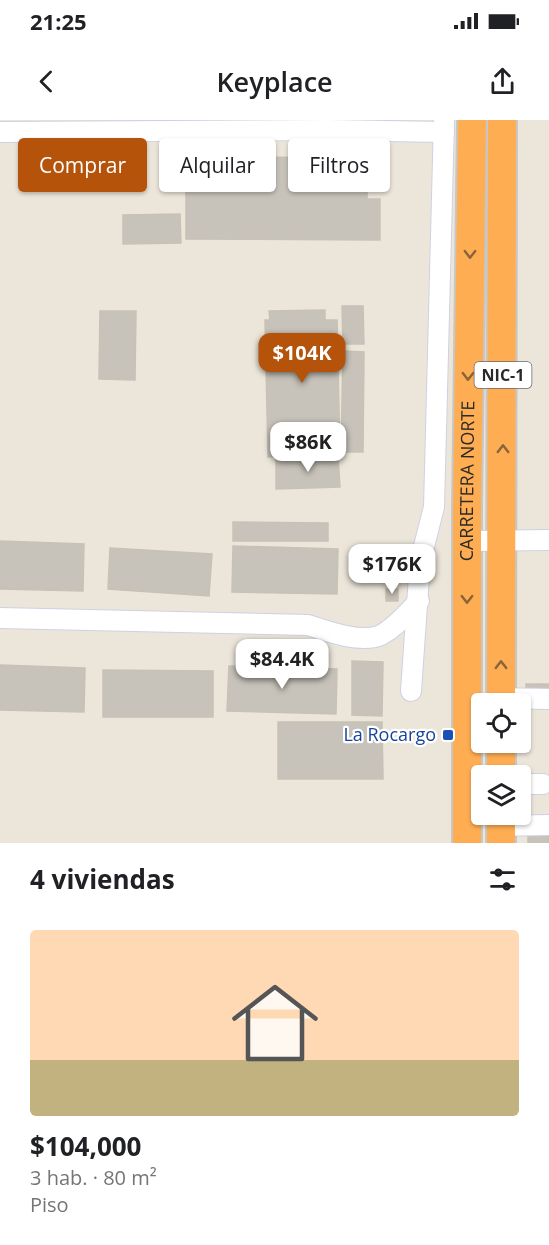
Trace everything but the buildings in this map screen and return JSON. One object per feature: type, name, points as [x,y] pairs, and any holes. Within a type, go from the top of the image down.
[{"type":"highway","name":"CARRETERA NORTE","points":[[472,120],[467,541],[473,765]]},
{"type":"highway","name":"CARRETERA NORTE","points":[[501,693],[502,120]]},
{"type":"highway","name":"CARRETERA NORTE","points":[[467,843],[471,809]]},
{"type":"street","points":[[0,132],[328,130],[444,126],[434,507],[420,562],[411,691]]},
{"type":"street","points":[[467,541],[549,540]]},
{"type":"street","points":[[0,618],[308,625],[353,637],[378,637],[395,626],[418,601]]},
{"type":"street","points":[[531,700],[549,699]]},
{"type":"street","points":[[531,784],[543,784]]},
{"type":"street","points":[[501,828],[549,825]]},
{"type":"place","name":"La Rocargo","points":[[448,735]]}]
